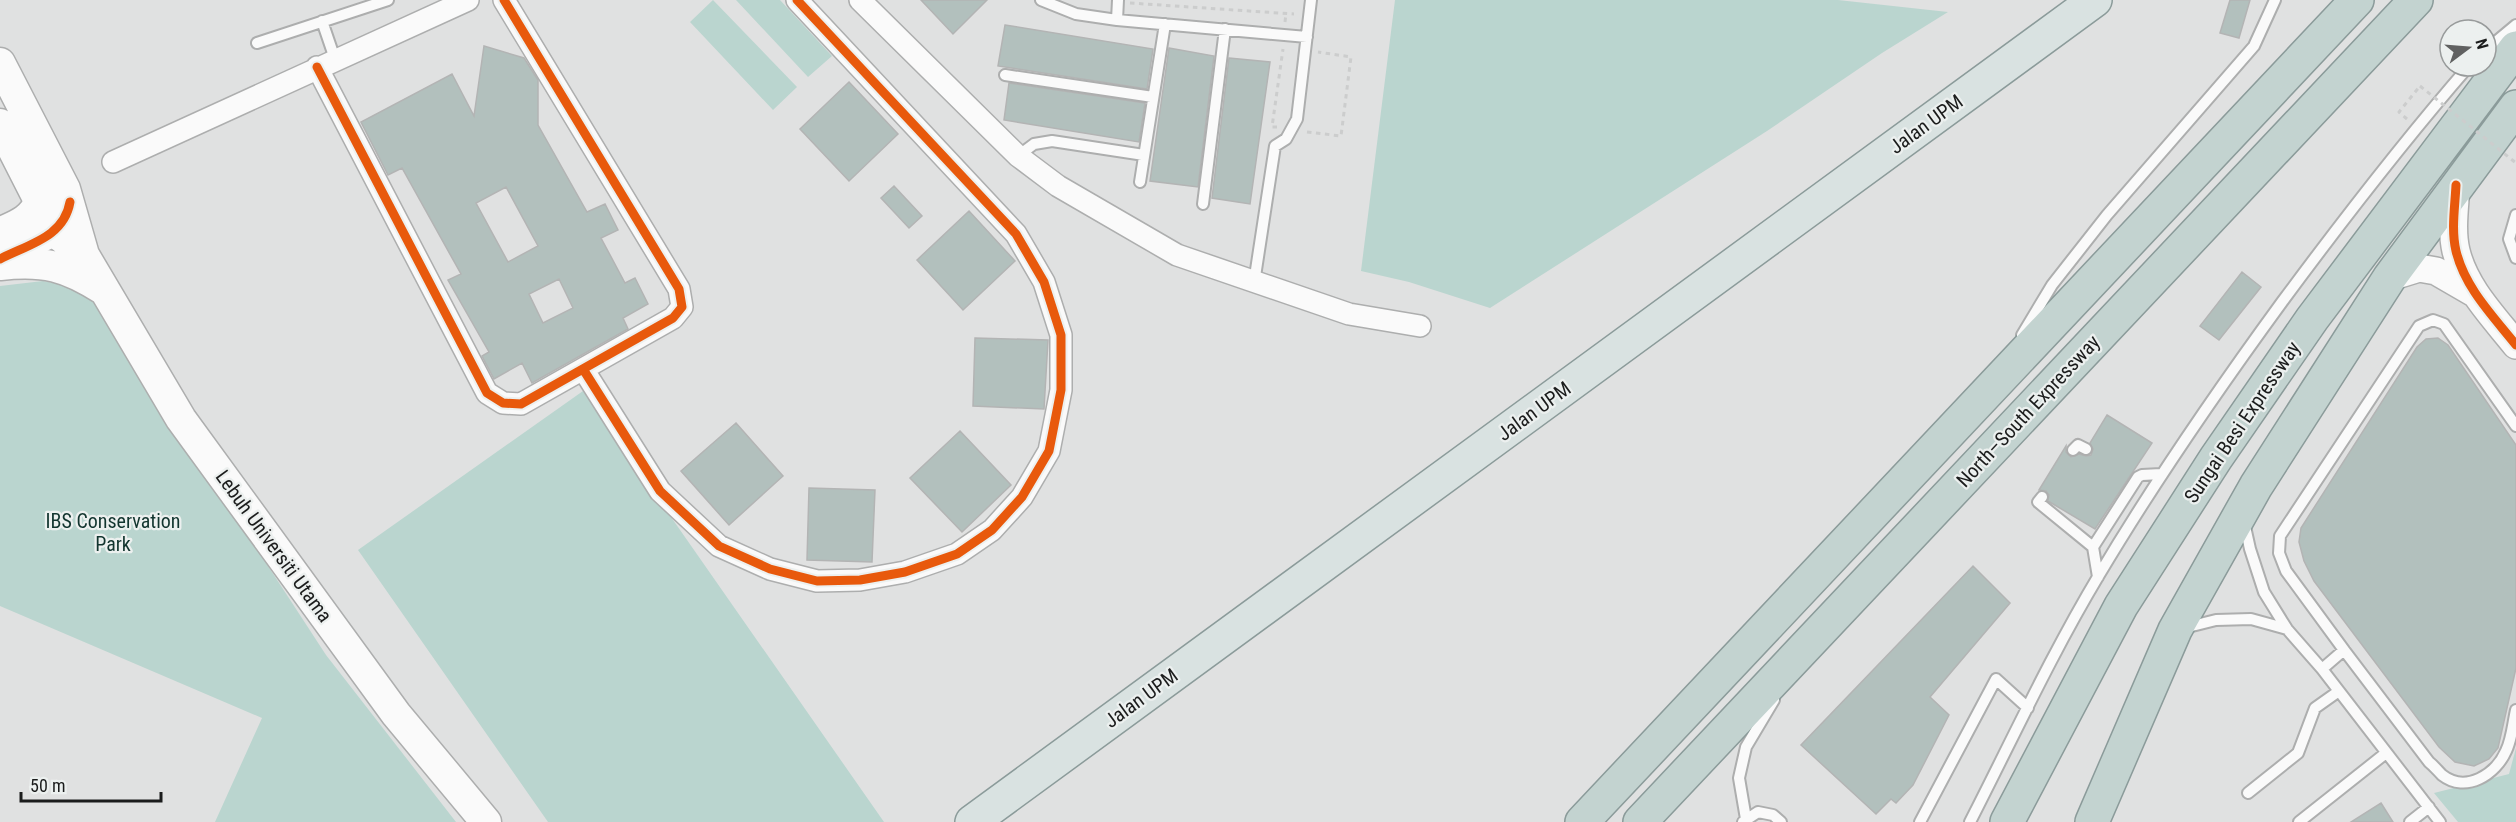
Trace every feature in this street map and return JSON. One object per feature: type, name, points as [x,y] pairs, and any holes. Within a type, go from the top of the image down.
[{"type":"highway","points":[[1582,822],[2357,0]]},
{"type":"highway","name":"North–South Expressway","points":[[1640,822],[2416,0]]},
{"type":"highway","name":"Sungai Besi Expressway","points":[[2007,822],[2121,606],[2216,458],[2312,319],[2516,48]]},
{"type":"highway","points":[[2092,822],[2175,630],[2242,510],[2390,277],[2516,107]]},
{"type":"main road","name":"Jalan UPM","points":[[972,822],[2095,0]]},
{"type":"main road","name":"Lebuh Universiti Utama","points":[[0,63],[70,201],[84,255],[181,418],[396,714],[486,822]]},
{"type":"main road","name":"Lebuh Universiti Utama","points":[[0,124],[55,232],[84,255]]},
{"type":"main road","points":[[0,265],[23,262],[53,264],[77,273],[104,290]]},
{"type":"street","points":[[326,63],[487,393],[502,404],[521,404],[674,318],[682,307],[679,289],[504,0]]},
{"type":"street","points":[[583,369],[660,491],[719,546],[770,569],[817,581],[860,580],[904,572],[957,554],[992,530],[1022,497],[1049,451],[1061,390],[1061,335],[1044,282],[1016,234],[797,0]]},
{"type":"street","points":[[860,0],[1018,156],[1058,186],[1177,255],[1349,314],[1420,326]]},
{"type":"street","points":[[113,162],[461,1]]},
{"type":"street","points":[[2456,185],[2456,249],[2474,293],[2516,345]]},
{"type":"street","points":[[0,231],[23,221],[31,214],[39,200]]},
{"type":"street","points":[[0,259],[55,232],[64,223],[70,201]]},
{"type":"street","points":[[2390,277],[2419,268],[2436,271],[2474,293]]},
{"type":"lane","points":[[257,42],[388,0]]},
{"type":"lane","points":[[1041,0],[1076,14],[1117,20],[1307,37]]},
{"type":"lane","points":[[1254,283],[1275,146],[1286,139],[1297,118],[1311,0]]},
{"type":"lane","points":[[1993,385],[2052,285],[2107,214],[2254,46],[2275,0]]},
{"type":"lane","points":[[1117,20],[1118,1]]},
{"type":"lane","points":[[322,21],[326,63]]},
{"type":"lane","points":[[1140,182],[1165,24]]},
{"type":"lane","points":[[2498,40],[2516,25]]},
{"type":"lane","points":[[1203,204],[1225,29]]},
{"type":"lane","points":[[1005,75],[1153,97]]},
{"type":"lane","points":[[1970,822],[2097,577],[2161,474],[2224,381],[2334,232],[2404,140],[2458,78]]},
{"type":"lane","points":[[1018,156],[1034,144],[1052,141],[1144,155]]},
{"type":"lane","points":[[2516,215],[2509,239],[2516,258]]},
{"type":"lane","points":[[2516,426],[2444,324],[2433,320],[2419,326],[2280,536],[2279,553],[2286,571],[2344,650],[2429,762],[2444,777],[2460,782],[2474,781],[2486,777],[2498,767],[2508,749],[2516,710]]},
{"type":"lane","points":[[2073,450],[2078,445],[2086,449]]},
{"type":"lane","points":[[2097,577],[2093,547],[2135,476],[2161,474]]},
{"type":"lane","points":[[2042,497],[2038,502],[2093,547]]},
{"type":"lane","points":[[2242,510],[2250,549],[2264,592],[2287,629],[2322,669],[2440,822]]},
{"type":"lane","points":[[2175,630],[2216,620],[2251,619],[2287,629]]},
{"type":"lane","points":[[1781,822],[1773,815],[1758,812],[1744,820],[1739,778],[1746,747],[1805,648]]},
{"type":"lane","points":[[2322,669],[2344,650]]},
{"type":"lane","points":[[1920,822],[1996,680],[2028,708]]},
{"type":"lane","points":[[2248,793],[2298,753],[2315,708],[2339,691]]},
{"type":"lane","points":[[2298,822],[2386,753]]},
{"type":"lane","points":[[2410,822],[2429,807]]},
{"type":"path","points":[[1118,1],[1300,14]]},
{"type":"path","points":[[2399,112],[2420,86],[2516,163]]},
{"type":"green space","points":[[713,0],[797,87],[773,110],[690,22]]},
{"type":"green space","points":[[736,0],[780,0],[832,56],[808,77]]},
{"type":"green space","points":[[1395,0],[1838,0],[1948,12],[1490,308],[1409,282],[1361,271]]},
{"type":"green space","name":"IBS Conservation Park","points":[[43,281],[88,290],[326,655],[456,822],[215,822],[262,718],[0,606],[0,286]]},
{"type":"green space","points":[[583,391],[884,822],[548,822],[358,550]]},
{"type":"green space","points":[[2516,748],[2516,822],[2458,822],[2434,793],[2509,774]]},
{"type":"building","points":[[921,0],[987,0],[953,34]]},
{"type":"building","points":[[2230,0],[2250,0],[2239,38],[2220,33]]},
{"type":"building","points":[[1005,25],[1153,49],[1147,89],[998,66]]},
{"type":"building","points":[[484,46],[524,58],[538,80],[538,125],[587,212],[605,204],[618,230],[601,238],[625,283],[635,278],[648,304],[623,318],[628,329],[532,383],[522,363],[494,379],[482,356],[489,352],[448,280],[461,274],[402,168],[388,175],[361,122],[452,74],[474,116]],"holes":[[[506,187],[538,246],[508,262],[476,203]],[[559,279],[573,308],[543,323],[529,294]]]},
{"type":"building","points":[[1169,48],[1214,56],[1198,187],[1150,181]]},
{"type":"building","points":[[1229,58],[1270,62],[1250,204],[1212,198]]},
{"type":"building","points":[[849,82],[898,134],[849,181],[800,129]]},
{"type":"building","points":[[1009,83],[1145,103],[1139,142],[1004,120]]},
{"type":"building","points":[[894,186],[922,216],[909,228],[881,198]]},
{"type":"building","points":[[969,211],[1015,261],[963,310],[917,260]]},
{"type":"building","points":[[2242,272],[2261,287],[2219,340],[2200,326]]},
{"type":"building","points":[[975,338],[1048,340],[1044,409],[973,406]]},
{"type":"building","points":[[2438,338],[2448,345],[2516,445],[2516,668],[2498,748],[2489,759],[2474,766],[2455,762],[2439,747],[2314,581],[2304,561],[2299,542],[2301,528],[2417,347],[2426,339]]},
{"type":"building","points":[[2107,415],[2152,443],[2095,529],[2048,501],[2049,495],[2046,491],[2039,490],[2066,446],[2066,452],[2071,457],[2079,454],[2091,455],[2093,449],[2090,443]]},
{"type":"building","points":[[736,423],[783,476],[729,525],[681,471]]},
{"type":"building","points":[[960,431],[1011,485],[962,532],[910,478]]},
{"type":"building","points":[[809,488],[875,490],[872,562],[807,560]]},
{"type":"building","points":[[1973,566],[2010,603],[1930,697],[1949,715],[1913,785],[1896,803],[1891,799],[1876,814],[1801,745]]},
{"type":"building","points":[[2381,803],[2393,822],[2351,822]]},
{"type":"cycle path","points":[[317,67],[487,393],[503,403],[521,404],[673,318],[682,307],[679,289],[504,0]]},
{"type":"cycle path","points":[[583,369],[660,491],[719,546],[770,569],[817,581],[860,580],[905,572],[957,554],[992,530],[1022,497],[1049,451],[1061,390],[1061,335],[1044,282],[1016,234],[797,0]]},
{"type":"cycle path","points":[[2456,185],[2454,235],[2460,264],[2481,301],[2516,345]]},
{"type":"cycle path","points":[[0,259],[33,244],[53,231],[61,224],[70,202]]}]
